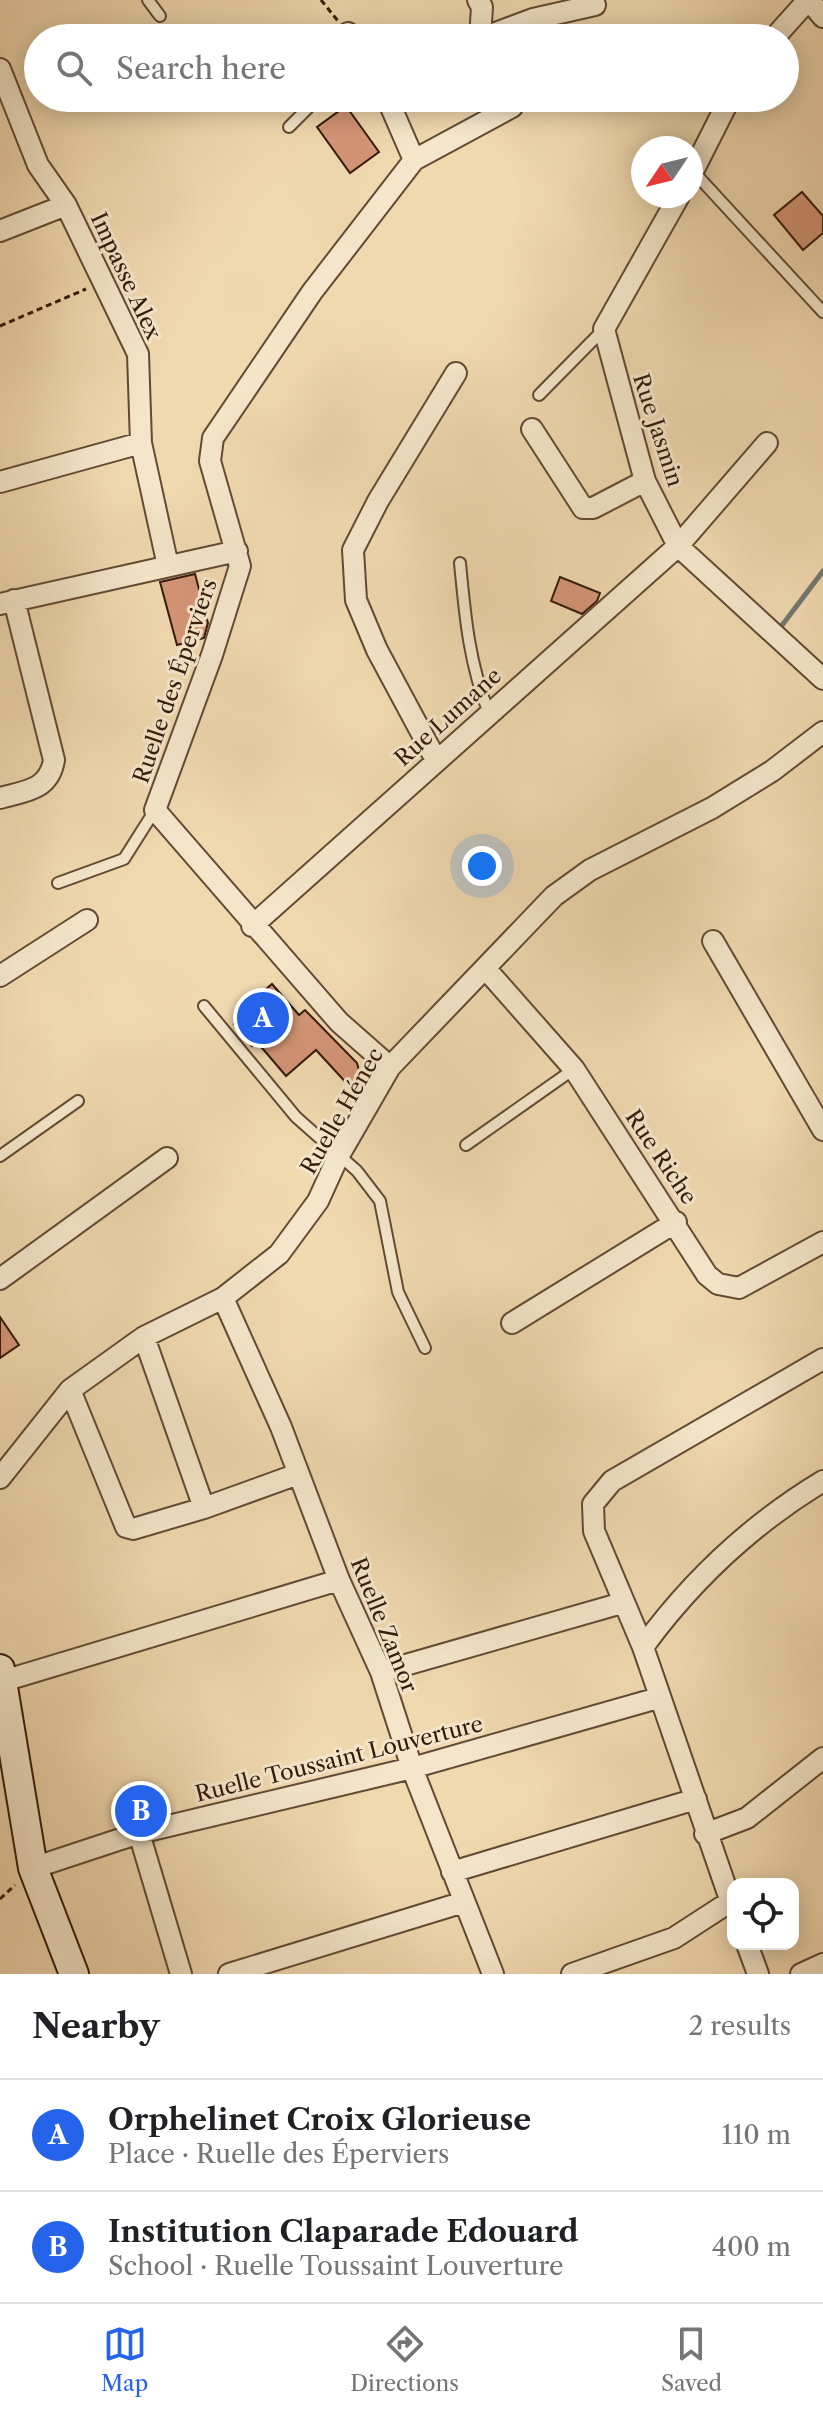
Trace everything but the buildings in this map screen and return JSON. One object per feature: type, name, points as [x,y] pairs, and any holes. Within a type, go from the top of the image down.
[{"type":"street","points":[[478,0],[482,7],[481,24]]},
{"type":"street","points":[[787,24],[809,0],[823,17]]},
{"type":"street","points":[[519,24],[595,5]]},
{"type":"street","name":"Impasse Alex","points":[[0,69],[38,165],[66,205],[138,354],[141,443],[168,566]]},
{"type":"street","points":[[393,112],[414,160]]},
{"type":"street","name":"Ruelle des Éperviers","points":[[390,1067],[339,1022],[252,926],[155,810],[212,655],[240,566],[210,461],[213,438],[312,292],[414,160],[503,112]]},
{"type":"street","points":[[703,151],[723,112]]},
{"type":"street","points":[[0,231],[66,205]]},
{"type":"street","points":[[604,329],[672,208]]},
{"type":"street","name":"Rue Jasmin","points":[[604,329],[645,481],[678,546],[781,645],[823,679]]},
{"type":"street","points":[[436,760],[377,650],[356,600],[353,550],[378,501],[456,373]]},
{"type":"street","points":[[532,429],[583,508],[593,508],[645,481]]},
{"type":"street","points":[[0,482],[141,443]]},
{"type":"street","name":"Rue Lumane","points":[[252,926],[678,546],[767,443]]},
{"type":"street","points":[[0,798],[41,787],[51,775],[54,760],[7,602],[237,551]]},
{"type":"street","name":"Ruelle Hénec","points":[[0,1478],[70,1390],[144,1337],[223,1298],[279,1254],[318,1201],[338,1157],[390,1067],[554,896],[590,870],[712,808],[772,771],[823,732]]},
{"type":"street","points":[[0,976],[87,920]]},
{"type":"street","points":[[713,941],[823,1130]]},
{"type":"street","name":"Rue Riche","points":[[485,968],[574,1069],[676,1222],[707,1275],[728,1288],[739,1288],[823,1242]]},
{"type":"street","points":[[0,1279],[167,1158]]},
{"type":"street","points":[[512,1323],[676,1222]]},
{"type":"street","name":"Ruelle Zamor","points":[[223,1298],[281,1427],[339,1580],[381,1672],[412,1768],[493,1974]]},
{"type":"street","points":[[144,1337],[204,1508]]},
{"type":"street","points":[[727,1891],[658,1698],[643,1647],[594,1531],[593,1504],[612,1481],[823,1359]]},
{"type":"street","points":[[70,1390],[126,1527],[133,1529],[204,1508],[298,1474]]},
{"type":"street","points":[[643,1647],[665,1616],[747,1532],[823,1481]]},
{"type":"street","points":[[74,1974],[33,1868],[1,1678],[339,1580]]},
{"type":"street","points":[[381,1672],[622,1603]]},
{"type":"street","name":"Ruelle Toussaint Louverture","points":[[33,1868],[139,1833],[412,1768],[658,1698]]},
{"type":"street","points":[[705,1834],[747,1818],[823,1758]]},
{"type":"street","points":[[452,1872],[696,1799]]},
{"type":"street","points":[[139,1833],[181,1974]]},
{"type":"street","points":[[229,1974],[464,1902]]},
{"type":"street","points":[[572,1974],[674,1938],[727,1907]]},
{"type":"street","points":[[749,1950],[758,1974]]},
{"type":"street","points":[[801,1974],[823,1964]]},
{"type":"lane","points":[[148,0],[160,16]]},
{"type":"lane","points":[[289,127],[304,112]]},
{"type":"lane","points":[[703,185],[823,312]]},
{"type":"lane","points":[[539,395],[604,329]]},
{"type":"lane","points":[[460,563],[467,640],[477,684],[489,713]]},
{"type":"lane","points":[[58,883],[124,859],[155,810]]},
{"type":"lane","points":[[204,1006],[296,1117],[357,1171],[380,1201],[398,1292],[425,1348]]},
{"type":"lane","points":[[466,1145],[574,1069]]},
{"type":"lane","points":[[0,1156],[78,1101]]},
{"type":"path","points":[[321,0],[341,24]]},
{"type":"path","points":[[0,326],[105,283]]},
{"type":"waterway","points":[[780,628],[823,571]]},
{"type":"place","name":"Orphelinet Croix Glorieuse","points":[[263,1018]]},
{"type":"place","name":"Institution Claparade Edouard","points":[[141,1811]]}]
